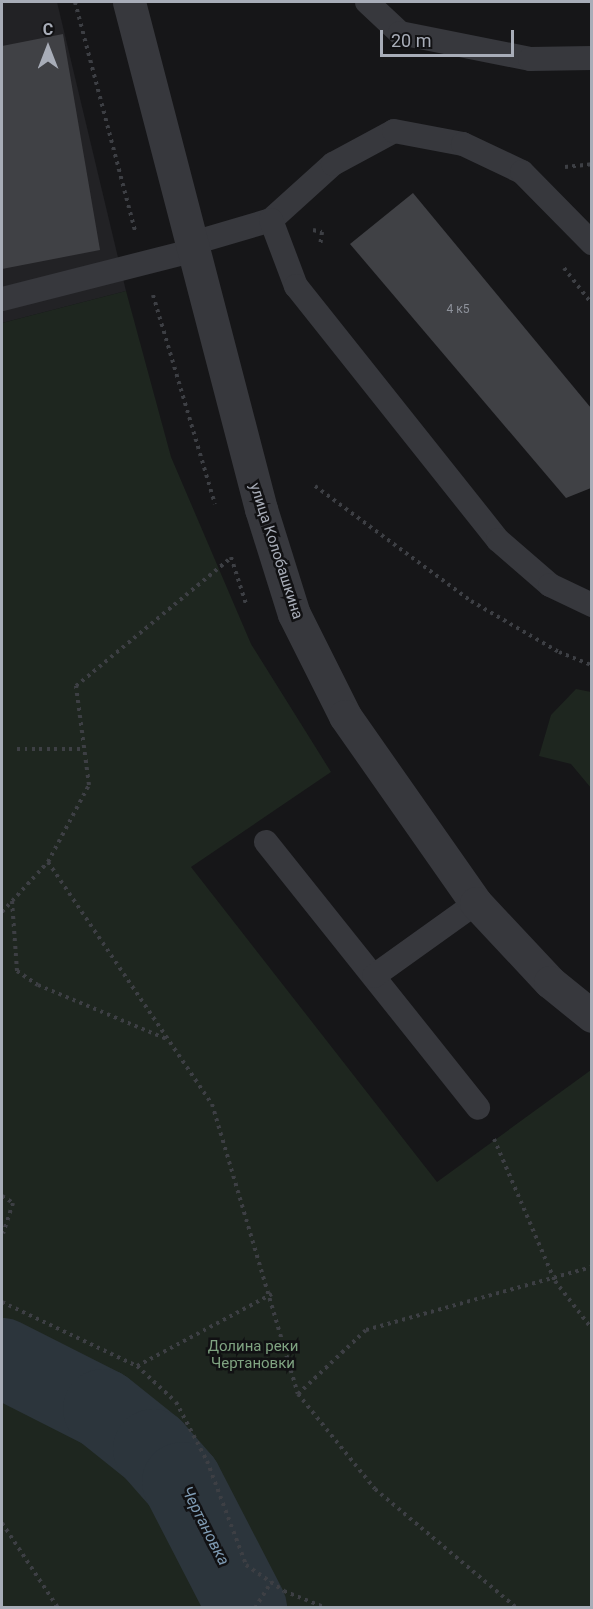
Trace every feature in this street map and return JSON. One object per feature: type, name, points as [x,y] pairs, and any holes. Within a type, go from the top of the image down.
[{"type":"street","name":"улица Колобашкина","points":[[129,2],[261,509],[294,614],[345,716],[476,903],[550,982],[591,1016]]},
{"type":"lane","points":[[367,2],[400,33],[530,59],[591,58]]},
{"type":"lane","points":[[2,299],[194,246],[271,220],[333,164],[394,131],[464,144],[522,172],[591,243]]},
{"type":"lane","points":[[271,220],[296,286],[498,540],[550,585],[591,605]]},
{"type":"lane","points":[[266,842],[478,1108]]},
{"type":"lane","points":[[374,976],[476,903]]},
{"type":"path","points":[[322,232],[324,222]]},
{"type":"path","points":[[556,259],[591,304]]},
{"type":"path","points":[[315,486],[471,601],[559,652],[591,664]]},
{"type":"path","points":[[2,912],[48,862],[89,785],[76,686],[231,558]]},
{"type":"path","points":[[17,749],[84,749]]},
{"type":"path","points":[[48,862],[212,1104],[272,1294],[298,1394],[375,1489],[517,1608]]},
{"type":"path","points":[[12,901],[17,971],[38,986],[170,1040]]},
{"type":"path","points":[[478,1108],[555,1281],[591,1329]]},
{"type":"path","points":[[2,1196],[13,1203],[2,1233]]},
{"type":"path","points":[[298,1394],[366,1330],[555,1281],[591,1267]]},
{"type":"path","points":[[137,1366],[272,1294]]},
{"type":"path","points":[[2,1302],[137,1366],[176,1402],[207,1461],[246,1565],[271,1582],[326,1608]]},
{"type":"path","points":[[2,1523],[58,1608]]},
{"type":"path","points":[[255,1608],[271,1582]]},
{"type":"shaded area","points":[[2,2],[57,2],[126,291],[2,323]]},
{"type":"green space","name":"Долина реки Чертановки","points":[[126,291],[171,457],[251,644],[331,772],[191,867],[437,1182],[591,1070],[591,1607],[2,1607],[2,323]]},
{"type":"green space","points":[[576,689],[591,692],[591,788],[571,764],[539,756],[551,715]]},
{"type":"building","points":[[63,34],[100,250],[2,269],[2,46]]},
{"type":"building","points":[[413,193],[591,408],[591,488],[566,498],[350,244]]},
{"type":"waterway","name":"Чертановка","points":[[2,1358],[103,1409],[153,1449],[182,1482],[247,1608]]}]
